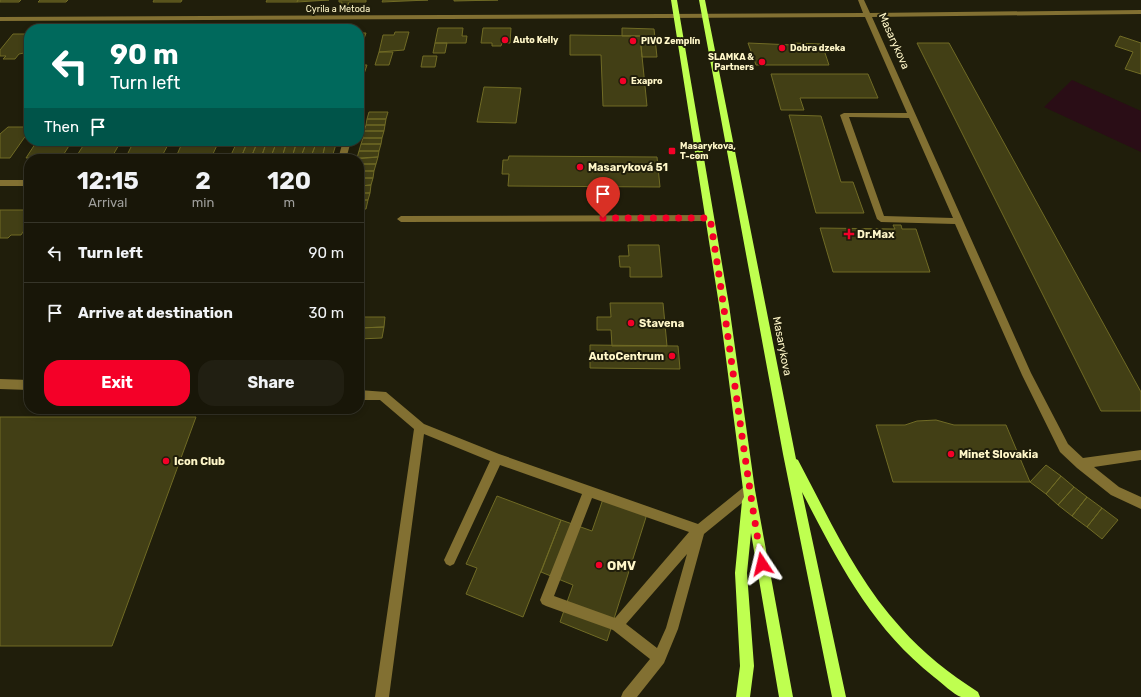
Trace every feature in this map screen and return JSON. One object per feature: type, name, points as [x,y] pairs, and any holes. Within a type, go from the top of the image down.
[{"type":"main road","points":[[674,0],[725,313],[749,490],[786,697]]},
{"type":"main road","name":"Masarykova","points":[[702,0],[789,454],[839,697]]},
{"type":"main road","points":[[789,454],[844,558],[869,599],[896,633],[954,684],[973,697]]},
{"type":"main road","points":[[743,697],[747,666],[741,573],[749,490]]},
{"type":"street","name":"Masarykova","points":[[861,0],[1000,318],[1064,448],[1081,464],[1115,491],[1141,503]]},
{"type":"street","name":"Cyrila a Metoda","points":[[0,19],[677,17],[1141,12]]},
{"type":"street","points":[[913,116],[844,115],[881,219],[958,221]]},
{"type":"street","points":[[0,183],[24,183]]},
{"type":"street","points":[[401,219],[710,218]]},
{"type":"street","points":[[0,384],[24,385]]},
{"type":"street","points":[[364,395],[382,396],[420,427],[497,459],[699,530]]},
{"type":"street","points":[[382,697],[420,427]]},
{"type":"street","points":[[1081,464],[1141,455]]},
{"type":"street","points":[[450,560],[497,459]]},
{"type":"street","points":[[617,625],[699,530],[749,490]]},
{"type":"street","points":[[589,492],[546,600],[617,625],[659,658]]},
{"type":"street","points":[[628,697],[659,658],[672,629],[699,530]]},
{"type":"shaded area","points":[[1072,80],[1141,111],[1141,152],[1044,107]]},
{"type":"building","points":[[0,0],[21,0],[19,2],[0,2]]},
{"type":"building","points":[[40,0],[68,0],[66,2],[38,2]]},
{"type":"building","points":[[154,0],[182,0],[181,2],[153,2]]},
{"type":"building","points":[[267,0],[298,0],[297,2],[266,2]]},
{"type":"building","points":[[298,0],[329,0],[297,2]]},
{"type":"building","points":[[339,0],[366,0],[366,2],[349,2],[347,7],[340,7],[342,2],[339,2]]},
{"type":"building","points":[[383,0],[428,0],[382,2]]},
{"type":"building","points":[[454,0],[498,0],[454,1]]},
{"type":"building","points":[[438,28],[463,28],[462,36],[467,36],[466,43],[435,43]]},
{"type":"building","points":[[483,28],[511,28],[510,43],[502,43],[501,46],[492,46],[492,43],[481,43]]},
{"type":"building","points":[[622,28],[654,29],[657,57],[642,57],[640,36],[622,36]]},
{"type":"building","points":[[395,32],[409,32],[404,50],[379,52],[383,35],[394,35]]},
{"type":"building","points":[[13,34],[24,34],[24,53],[19,54],[15,59],[3,59],[6,56],[0,56],[0,50]]},
{"type":"building","name":"Exapro","points":[[570,35],[640,36],[647,106],[603,106],[601,55],[570,55]]},
{"type":"building","points":[[1120,36],[1141,43],[1141,74],[1125,69],[1133,52],[1115,46]]},
{"type":"building","points":[[435,43],[447,43],[445,53],[433,53]]},
{"type":"building","points":[[748,43],[793,45],[792,43],[822,44],[829,65],[756,65]]},
{"type":"building","points":[[917,43],[949,43],[1141,392],[1141,411],[1101,411]]},
{"type":"building","points":[[379,52],[393,52],[389,65],[375,65]]},
{"type":"building","points":[[423,56],[437,56],[435,67],[421,67]]},
{"type":"building","points":[[364,65],[367,65],[364,74]]},
{"type":"building","points":[[771,74],[868,74],[878,98],[800,98],[804,110],[781,110]]},
{"type":"building","points":[[484,87],[521,88],[516,123],[477,122]]},
{"type":"building","points":[[369,112],[388,112],[386,119],[367,119]]},
{"type":"building","points":[[789,115],[821,116],[841,182],[853,182],[864,213],[816,213]]},
{"type":"building","points":[[367,119],[386,119],[385,125],[366,125]]},
{"type":"building","points":[[366,125],[385,125],[384,131],[364,131]]},
{"type":"building","points":[[8,127],[24,127],[24,138],[10,158],[0,158],[0,134]]},
{"type":"building","points":[[364,131],[384,131],[382,138],[364,138]]},
{"type":"building","points":[[364,138],[382,138],[381,144],[364,144]]},
{"type":"building","points":[[364,144],[381,144],[379,151],[359,151],[360,146],[364,146]]},
{"type":"building","points":[[34,146],[69,146],[64,154],[29,154]]},
{"type":"building","points":[[83,146],[118,146],[114,154],[78,154]]},
{"type":"building","points":[[132,146],[167,146],[163,154],[128,154]]},
{"type":"building","points":[[181,146],[217,146],[213,154],[177,154]]},
{"type":"building","points":[[235,146],[246,146],[242,154],[231,154]]},
{"type":"building","points":[[246,146],[256,146],[252,154],[242,154]]},
{"type":"building","points":[[256,146],[265,146],[262,154],[252,154]]},
{"type":"building","points":[[265,146],[275,146],[272,154],[262,154]]},
{"type":"building","points":[[275,146],[285,146],[283,154],[272,154]]},
{"type":"building","points":[[285,146],[295,146],[293,154],[283,154]]},
{"type":"building","points":[[295,146],[305,146],[302,154],[293,154]]},
{"type":"building","points":[[305,146],[315,146],[312,154],[302,154]]},
{"type":"building","points":[[315,146],[325,146],[323,154],[312,154]]},
{"type":"building","points":[[325,146],[335,146],[333,154],[323,154]]},
{"type":"building","points":[[359,151],[379,151],[378,157],[364,158],[364,154],[358,154]]},
{"type":"building","name":"Masaryková 51","points":[[509,156],[657,157],[660,187],[508,186],[509,174],[502,174],[503,160],[508,160]]},
{"type":"building","points":[[378,157],[376,164],[364,164],[364,158]]},
{"type":"building","points":[[364,164],[376,164],[374,171],[364,171]]},
{"type":"building","points":[[364,171],[374,171],[373,178],[364,178]]},
{"type":"building","points":[[364,178],[373,178],[371,185],[364,186]]},
{"type":"building","points":[[371,185],[370,193],[364,193],[364,186]]},
{"type":"building","points":[[364,193],[370,193],[368,200],[364,200]]},
{"type":"building","points":[[364,200],[368,200],[366,209],[364,209]]},
{"type":"building","points":[[0,210],[24,210],[24,230],[21,235],[11,235],[8,238],[0,238]]},
{"type":"building","points":[[893,225],[901,225],[902,229],[916,229],[930,272],[833,272],[820,228],[895,229]]},
{"type":"building","points":[[628,245],[659,245],[662,277],[630,277],[630,267],[620,267],[619,256],[629,256]]},
{"type":"building","name":"Stavena","points":[[610,303],[663,303],[667,346],[612,346],[611,330],[597,330],[597,317],[611,317]]},
{"type":"building","points":[[364,317],[385,317],[384,327],[364,328]]},
{"type":"building","points":[[384,327],[382,338],[364,339],[364,328]]},
{"type":"building","points":[[590,345],[678,346],[680,369],[590,368]]},
{"type":"building","points":[[0,417],[196,417],[112,646],[0,646]]},
{"type":"building","name":"Minet Slovakia","points":[[936,420],[954,425],[1006,425],[1030,482],[893,482],[876,425],[905,425],[917,421]]},
{"type":"building","points":[[1046,465],[1061,476],[1046,494],[1030,482]]},
{"type":"building","points":[[1061,476],[1074,487],[1058,505],[1046,494]]},
{"type":"building","points":[[1074,487],[1087,497],[1072,516],[1058,505]]},
{"type":"building","points":[[497,496],[561,520],[523,617],[466,594],[477,568],[466,564]]},
{"type":"building","points":[[1087,497],[1102,508],[1087,527],[1072,516]]},
{"type":"building","points":[[603,499],[647,514],[607,641],[560,622],[573,585],[541,572],[561,520],[592,531]]},
{"type":"building","points":[[1102,508],[1118,520],[1102,539],[1087,527]]},
{"type":"place","name":"Auto Kelly","points":[[505,40]]},
{"type":"place","name":"PIVO Zemplín","points":[[633,41]]},
{"type":"place","name":"Dobra dzeka","points":[[782,48]]},
{"type":"place","name":"SLAMKA & Partners","points":[[762,62]]},
{"type":"place","name":"Exapro","points":[[623,81]]},
{"type":"place","name":"Masarykova, T-com","points":[[672,151]]},
{"type":"place","name":"Masaryková 51","points":[[580,167]]},
{"type":"place","name":"Dr.Max","points":[[849,234]]},
{"type":"place","name":"Stavena","points":[[631,323]]},
{"type":"place","name":"AutoCentrum","points":[[672,356]]},
{"type":"place","name":"Minet Slovakia","points":[[951,454]]},
{"type":"place","name":"Icon Club","points":[[166,461]]},
{"type":"place","name":"OMV","points":[[599,565]]},
{"type":"route","points":[[603,218],[710,218],[724,305],[749,490],[762,564]]}]
